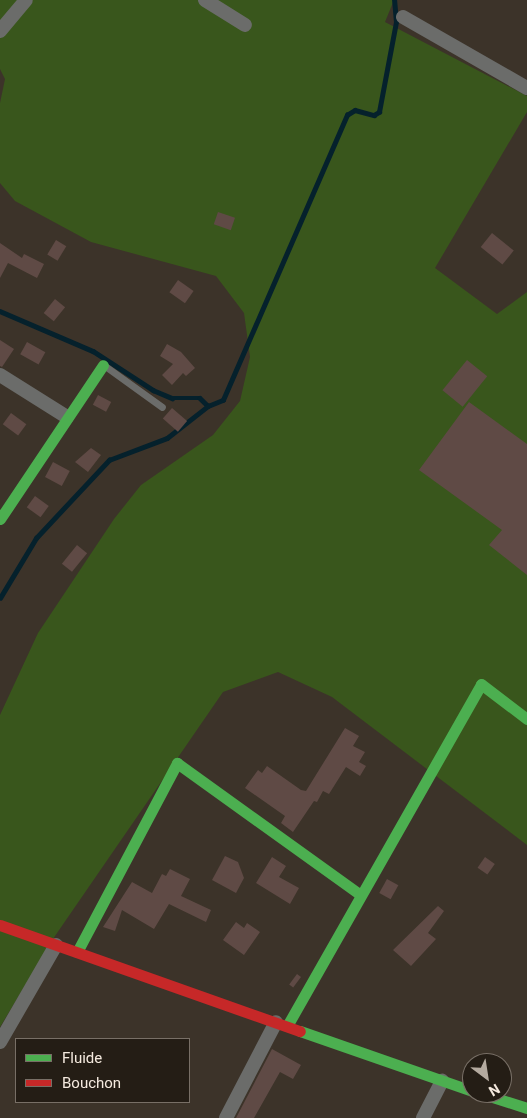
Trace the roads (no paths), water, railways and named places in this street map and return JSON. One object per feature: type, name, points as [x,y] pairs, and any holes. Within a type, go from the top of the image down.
[{"type":"street","points":[[0,31],[26,0]]},
{"type":"street","points":[[205,0],[245,25]]},
{"type":"street","points":[[403,17],[527,88]]},
{"type":"street","points":[[0,519],[103,365]]},
{"type":"street","points":[[0,375],[67,417]]},
{"type":"street","points":[[226,1118],[281,1024],[361,895],[481,684],[527,719]]},
{"type":"street","points":[[77,952],[177,764],[361,895]]},
{"type":"street","points":[[0,926],[462,1088]]},
{"type":"street","points":[[0,1042],[56,945]]},
{"type":"street","points":[[423,1118],[442,1081]]},
{"type":"street","points":[[511,1103],[527,1108]]},
{"type":"lane","points":[[103,365],[162,407]]},
{"type":"waterway","points":[[0,311],[93,351],[153,390],[172,398],[200,398],[208,406],[223,400],[347,115],[355,110],[374,115],[379,112],[396,22],[394,0]]},
{"type":"waterway","points":[[0,598],[36,538],[109,460],[167,438],[208,406]]}]
